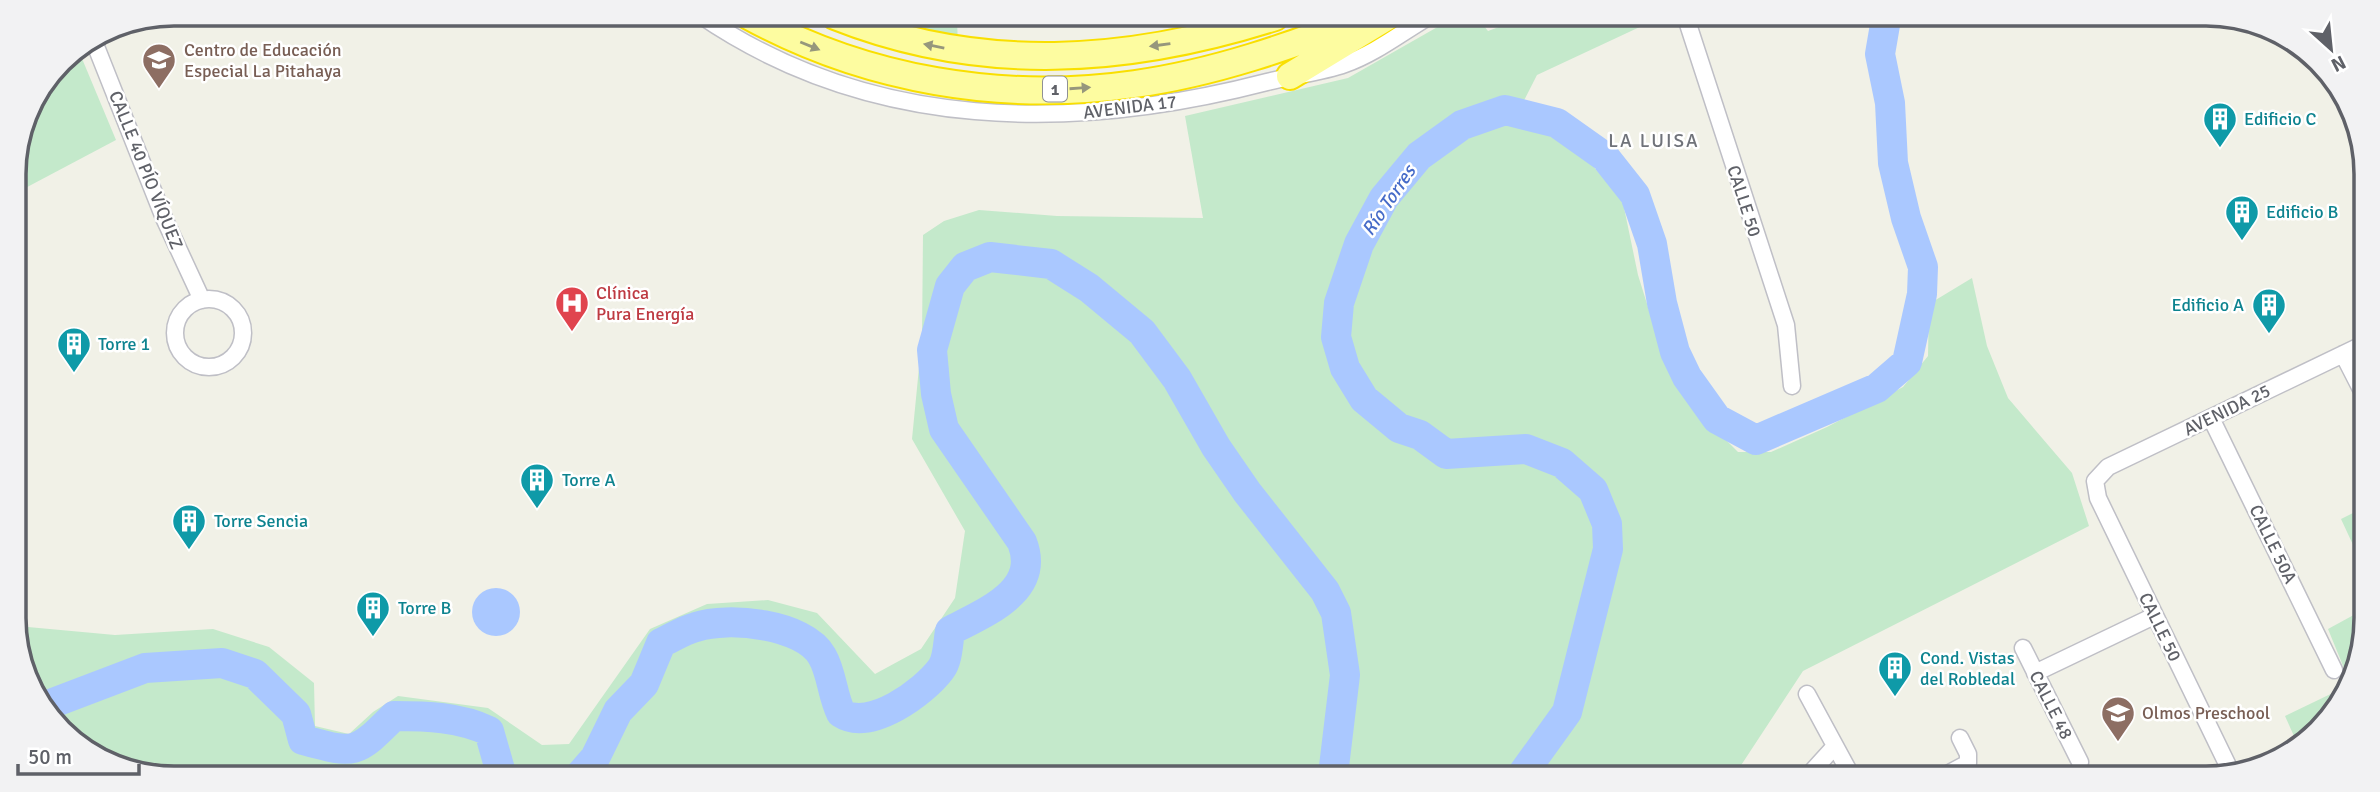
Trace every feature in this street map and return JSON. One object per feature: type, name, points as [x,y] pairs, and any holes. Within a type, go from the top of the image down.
[{"type":"highway","name":"1","points":[[767,26],[841,58],[926,81],[991,88],[1058,89],[1135,84],[1207,70],[1259,55],[1340,26]]},
{"type":"highway","name":"1","points":[[866,26],[925,45],[985,55],[1065,58],[1172,43],[1239,26]]},
{"type":"highway","points":[[1290,76],[1372,26]]},
{"type":"street","name":"AVENIDA 17","points":[[719,26],[820,80],[899,102],[1057,115],[1118,111],[1207,97],[1346,64],[1412,26]]},
{"type":"street","name":"CALLE 50","points":[[1689,26],[1786,326],[1791,386]]},
{"type":"street","name":"CALLE 40 PÍO VÍQUEZ","points":[[97,48],[164,218],[202,300]]},
{"type":"street","points":[[213,299],[233,308],[243,327],[240,349],[233,358],[213,367],[192,362],[183,355],[176,335],[179,317],[202,300],[213,299]]},
{"type":"street","name":"AVENIDA 25","points":[[2095,481],[2108,467],[2354,349]]},
{"type":"street","points":[[2343,354],[2354,375]]},
{"type":"street","name":"CALLE 50A","points":[[2211,418],[2334,670]]},
{"type":"street","name":"CALLE 50","points":[[2095,481],[2098,498],[2227,764]]},
{"type":"street","points":[[2035,673],[2154,616]]},
{"type":"street","name":"CALLE 48","points":[[2023,648],[2080,762]]},
{"type":"street","points":[[1807,694],[1846,765]]},
{"type":"street","points":[[1960,738],[1968,754],[1968,763],[1964,765]]},
{"type":"street","points":[[1818,765],[1835,746]]},
{"type":"green space","points":[[895,26],[957,26],[958,45]]},
{"type":"green space","points":[[1439,26],[1484,26],[1488,31],[1501,26],[1642,26],[1537,75],[1511,126],[1553,135],[1591,164],[1622,198],[1638,275],[1662,352],[1699,413],[1738,452],[1771,452],[1827,427],[1903,387],[1928,356],[1929,304],[1972,278],[1987,346],[2008,398],[2072,473],[2089,526],[1803,671],[1741,765],[174,766],[136,761],[100,746],[70,722],[46,692],[31,656],[27,627],[115,635],[213,629],[269,647],[314,683],[315,726],[349,734],[373,712],[398,696],[488,708],[542,745],[569,744],[650,629],[707,604],[768,600],[817,613],[875,674],[921,649],[955,598],[965,531],[912,439],[922,337],[923,235],[944,221],[979,210],[1057,216],[1203,218],[1185,116],[1348,78]]},
{"type":"green space","points":[[82,59],[116,140],[27,187],[31,136],[38,118],[51,92]]},
{"type":"green space","points":[[2354,512],[2354,547],[2341,519]]},
{"type":"green space","points":[[2354,615],[2349,656],[2344,669],[2328,629]]},
{"type":"green space","points":[[2333,693],[2317,715],[2294,736],[2285,716]]},
{"type":"water","points":[[496,588],[513,595],[520,612],[513,629],[496,636],[479,629],[472,612],[479,595]]},
{"type":"waterway","name":"Río Torres","points":[[1529,765],[1567,712],[1608,549],[1607,524],[1593,490],[1562,463],[1526,449],[1446,454],[1420,435],[1399,428],[1364,399],[1345,368],[1336,337],[1339,303],[1359,244],[1384,198],[1419,156],[1462,125],[1505,110],[1557,123],[1605,157],[1635,195],[1652,244],[1662,303],[1675,352],[1687,377],[1717,419],[1756,440],[1877,388],[1907,362],[1922,294],[1923,267],[1906,218],[1893,163],[1890,103],[1880,54],[1885,26]]},
{"type":"waterway","name":"Río Torres","points":[[588,766],[595,758],[618,711],[644,684],[661,643],[687,630],[727,622],[764,625],[799,636],[813,645],[822,656],[841,713],[853,718],[866,717],[896,707],[922,688],[943,665],[950,631],[994,607],[1017,587],[1024,574],[1026,559],[1022,542],[944,429],[936,394],[932,350],[950,286],[965,267],[990,257],[1051,264],[1089,288],[1142,332],[1177,379],[1216,447],[1247,492],[1325,591],[1336,613],[1345,675],[1334,765]]},
{"type":"waterway","name":"Río Torres","points":[[53,703],[145,668],[222,663],[255,674],[296,714],[303,740],[334,748],[353,748],[371,738],[394,716],[454,720],[489,731],[499,766]]},
{"type":"place","name":"Centro de Educación Especial La Pitahaya","points":[[159,90]]},
{"type":"place","name":"Edificio C","points":[[2220,149]]},
{"type":"place","name":"Edificio B","points":[[2242,242]]},
{"type":"place","name":"Clínica Pura Energía","points":[[572,333]]},
{"type":"place","name":"Edificio A","points":[[2269,335]]},
{"type":"place","name":"Torre 1","points":[[74,374]]},
{"type":"place","name":"Torre A","points":[[537,510]]},
{"type":"place","name":"Torre Sencia","points":[[189,551]]},
{"type":"place","name":"Torre B","points":[[373,638]]},
{"type":"place","name":"Cond. Vistas del Robledal","points":[[1895,698]]},
{"type":"place","name":"Olmos Preschool","points":[[2118,743]]},
{"type":"district","name":"LA LUISA","points":[[1654,140]]}]
